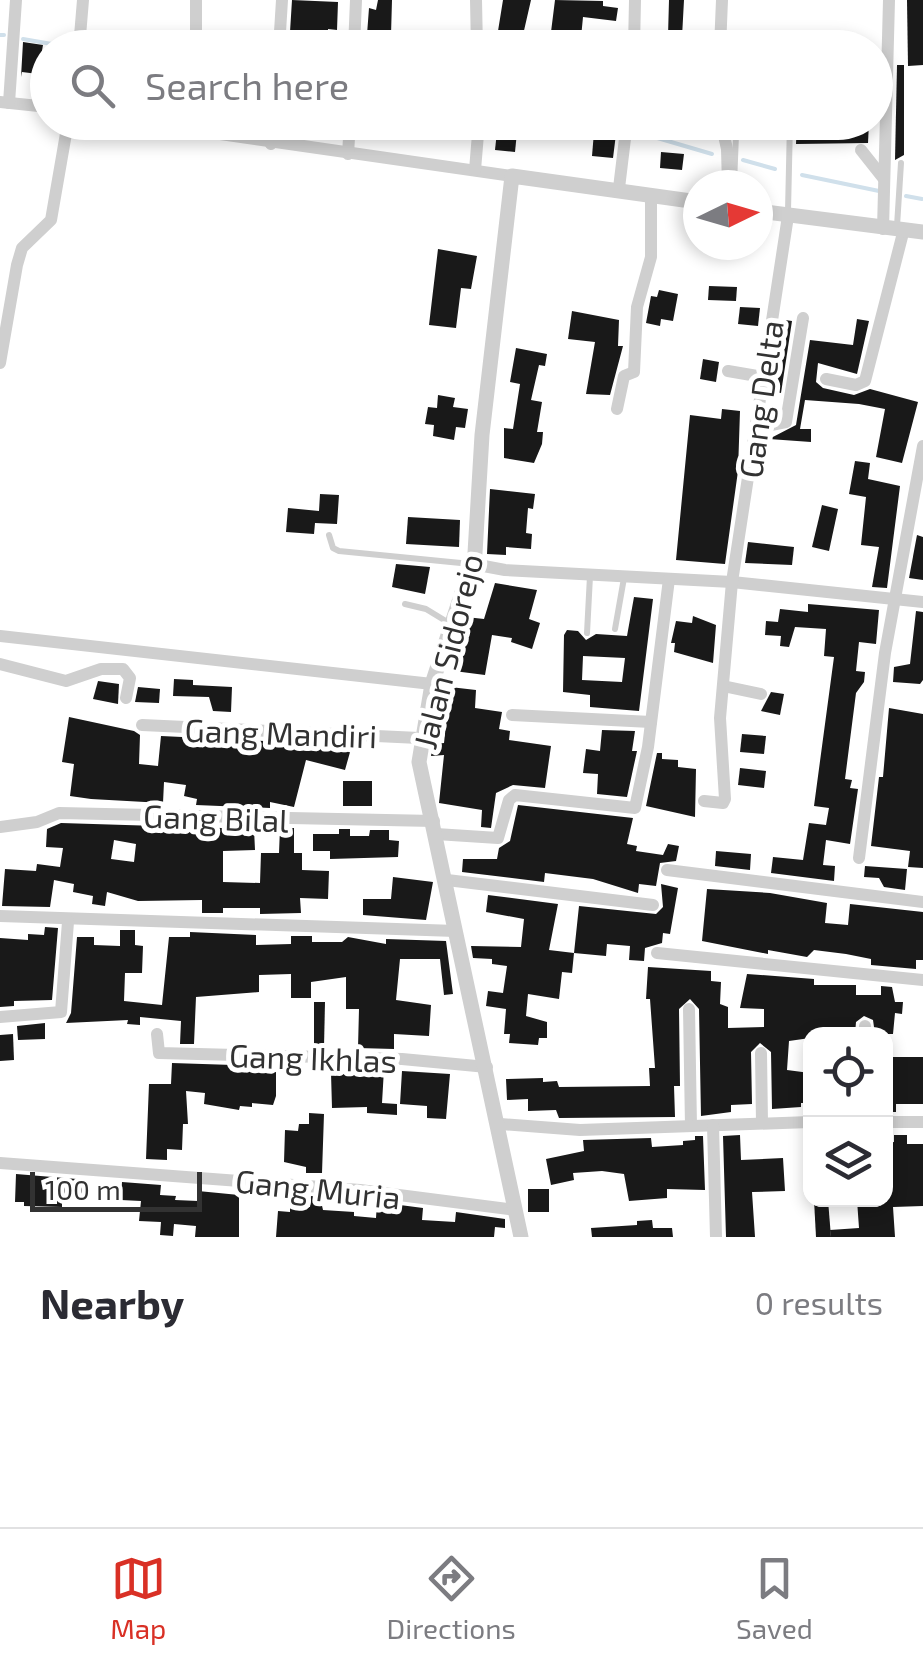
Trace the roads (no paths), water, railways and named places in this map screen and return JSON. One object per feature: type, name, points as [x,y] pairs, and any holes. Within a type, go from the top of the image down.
[{"type":"street","points":[[16,0],[4,102],[30,106]]},
{"type":"street","points":[[81,30],[84,0]]},
{"type":"street","points":[[196,0],[196,30]]},
{"type":"street","points":[[281,30],[282,0]]},
{"type":"street","points":[[355,30],[356,0]]},
{"type":"street","points":[[476,0],[477,30]]},
{"type":"street","points":[[634,30],[635,0]]},
{"type":"street","points":[[721,30],[722,0]]},
{"type":"street","points":[[887,30],[888,0]]},
{"type":"street","points":[[0,364],[17,265],[22,248],[50,220],[65,140]]},
{"type":"street","points":[[256,140],[619,188],[683,200]]},
{"type":"street","points":[[271,144],[272,140]]},
{"type":"street","points":[[348,154],[349,140]]},
{"type":"street","points":[[474,170],[477,140]]},
{"type":"street","points":[[619,188],[625,140]]},
{"type":"street","points":[[724,140],[729,170]]},
{"type":"street","points":[[826,380],[856,385],[864,381],[894,229],[884,179],[885,140]]},
{"type":"street","points":[[861,150],[884,179]]},
{"type":"street","name":"Jalan Sidorejo","points":[[512,176],[472,564],[432,684],[419,738],[420,773],[447,880],[521,1237]]},
{"type":"street","points":[[617,408],[624,376],[634,372],[637,307],[651,257],[651,196]]},
{"type":"street","points":[[773,214],[923,232]]},
{"type":"street","name":"Gang Delta","points":[[704,802],[723,803],[724,799],[720,718],[732,582],[788,216]]},
{"type":"street","points":[[756,428],[786,422],[804,318]]},
{"type":"street","points":[[728,371],[763,377]]},
{"type":"street","points":[[860,858],[896,598],[923,446]]},
{"type":"street","points":[[472,564],[732,582],[923,602]]},
{"type":"street","points":[[512,715],[651,722],[669,579]]},
{"type":"street","points":[[0,636],[432,684]]},
{"type":"street","points":[[0,664],[66,681],[100,669],[123,669],[130,678],[126,698]]},
{"type":"street","points":[[723,686],[762,694]]},
{"type":"street","name":"Gang Bilal","points":[[0,827],[37,822],[59,812],[435,828],[498,838],[508,800],[515,795],[635,808],[651,722]]},
{"type":"street","name":"Gang Mandiri","points":[[142,725],[419,738]]},
{"type":"street","points":[[667,870],[923,902]]},
{"type":"street","points":[[447,880],[653,905]]},
{"type":"street","points":[[0,916],[68,922],[182,919],[456,931]]},
{"type":"street","points":[[0,1017],[61,1012],[68,922]]},
{"type":"street","points":[[656,953],[923,980]]},
{"type":"street","points":[[689,1009],[690,1126]]},
{"type":"street","name":"Gang Ikhlas","points":[[158,1034],[159,1053],[332,1056],[487,1066]]},
{"type":"street","points":[[762,1054],[762,1123]]},
{"type":"street","points":[[500,1124],[580,1130],[803,1122]]},
{"type":"street","points":[[893,1122],[923,1122]]},
{"type":"street","points":[[713,1126],[716,1237]]},
{"type":"street","name":"Gang Muria","points":[[0,1163],[323,1187],[516,1210]]},
{"type":"lane","points":[[732,170],[736,140]]},
{"type":"lane","points":[[788,216],[790,140]]},
{"type":"lane","points":[[894,229],[901,163]]},
{"type":"lane","points":[[329,534],[333,548],[339,552],[472,564]]},
{"type":"lane","points":[[587,633],[590,574]]},
{"type":"lane","points":[[615,629],[624,576]]},
{"type":"lane","points":[[405,604],[426,609],[452,624]]},
{"type":"waterway","points":[[23,39],[30,40]]},
{"type":"waterway","points":[[664,140],[712,154]]},
{"type":"waterway","points":[[743,160],[775,169]]},
{"type":"waterway","points":[[802,175],[879,191]]},
{"type":"waterway","points":[[906,196],[922,199]]}]
